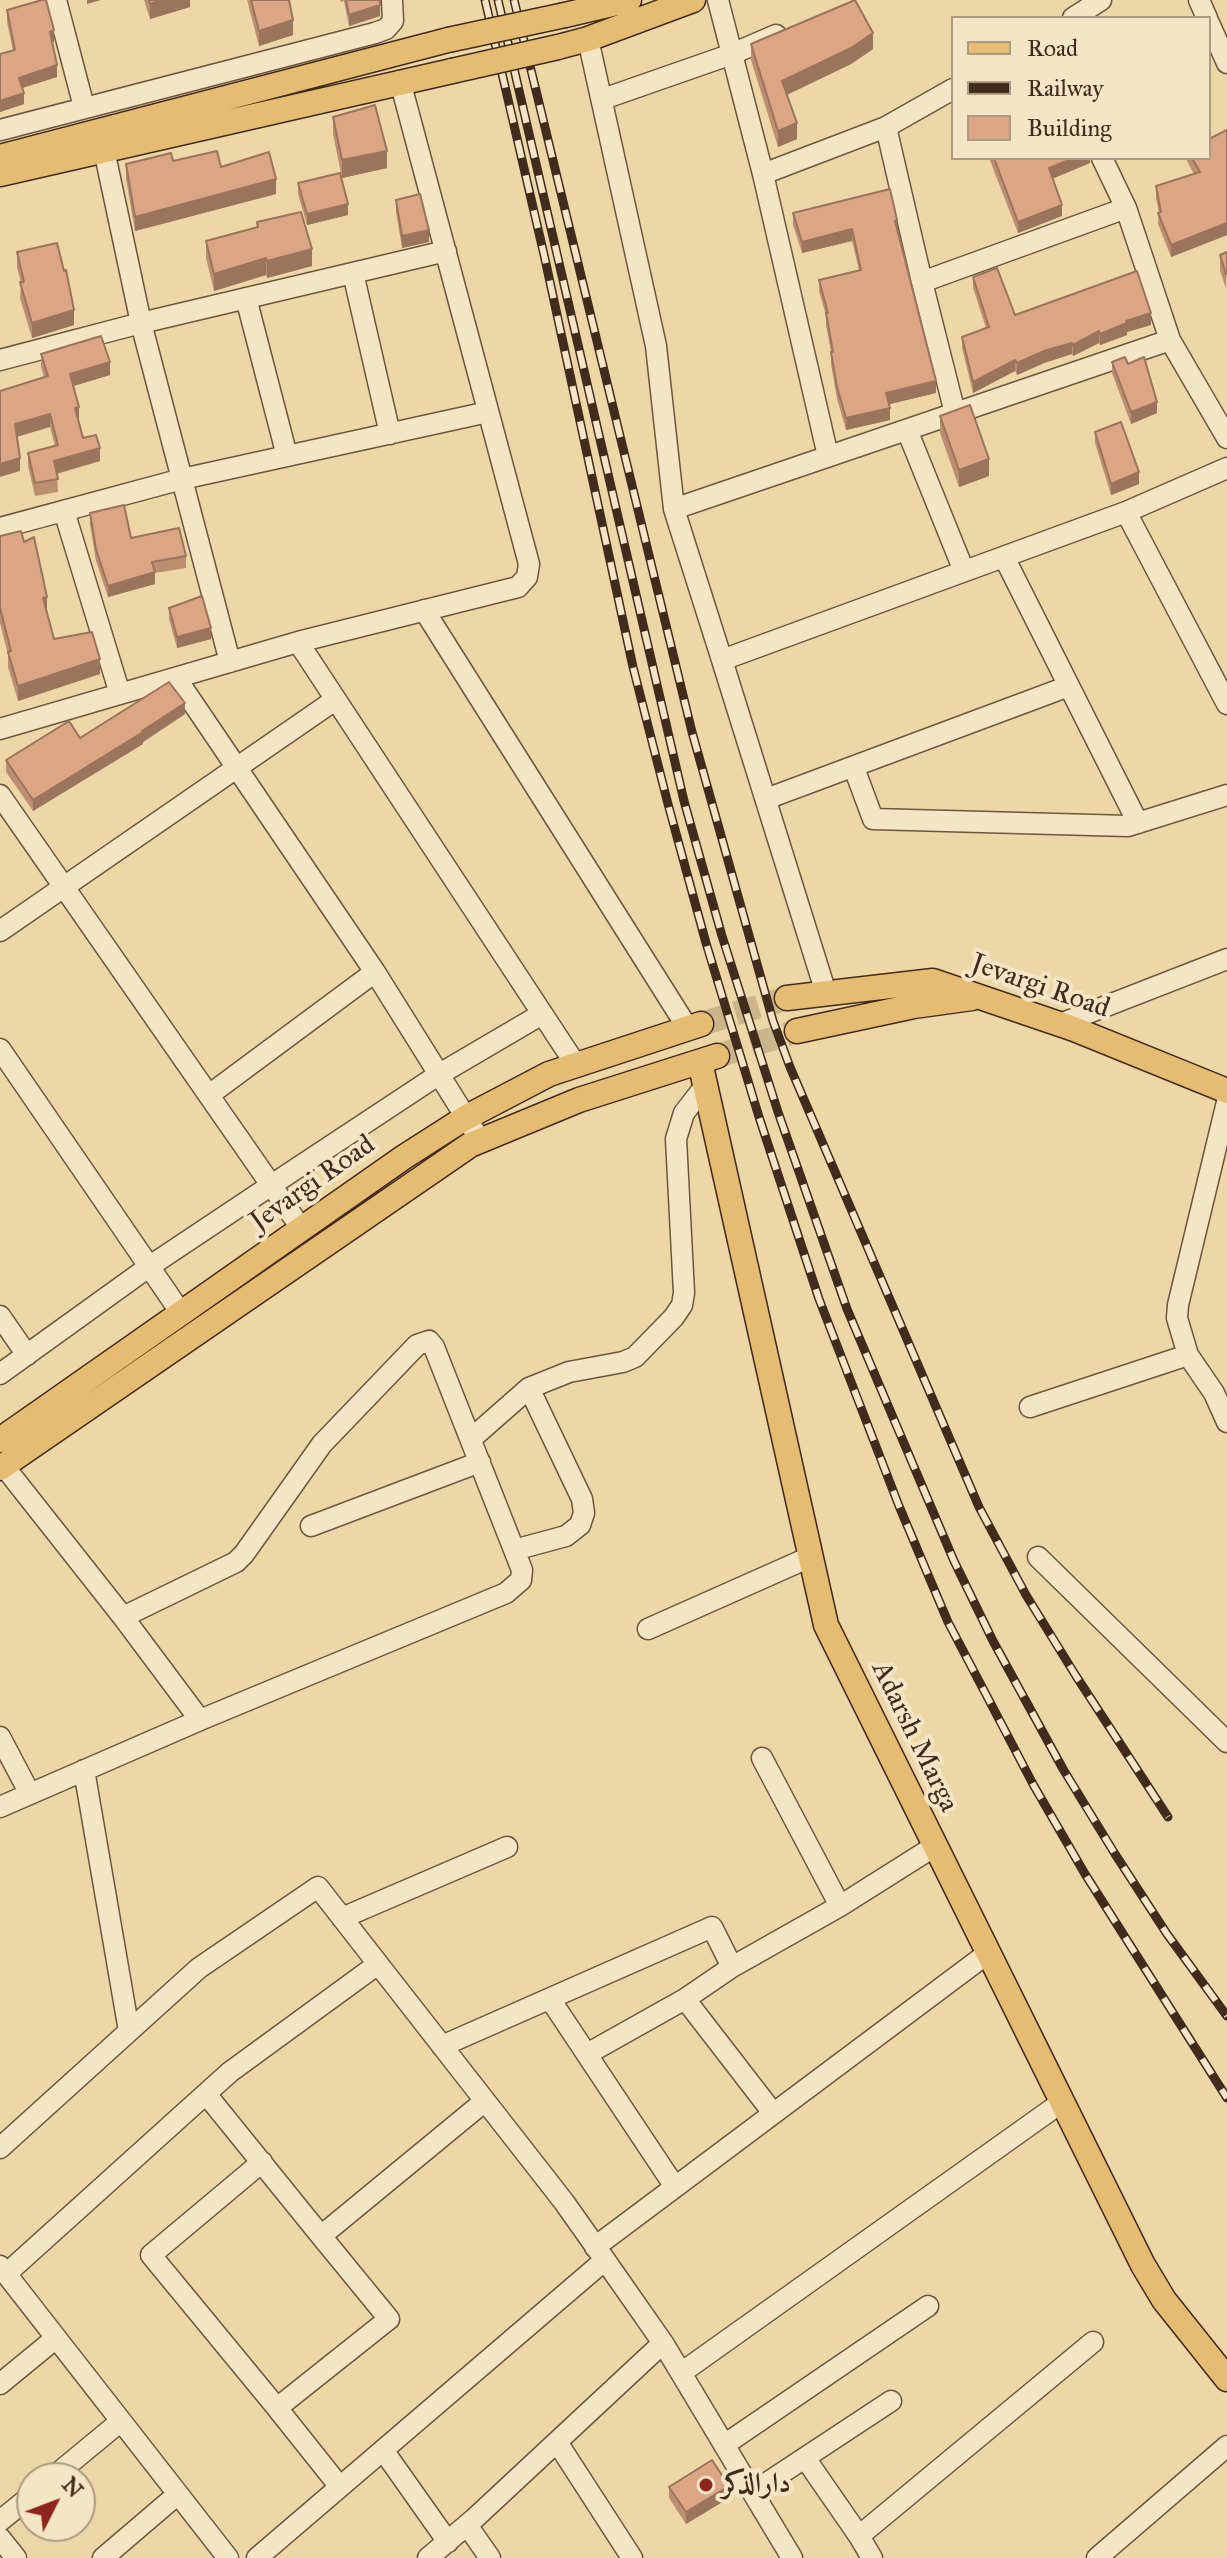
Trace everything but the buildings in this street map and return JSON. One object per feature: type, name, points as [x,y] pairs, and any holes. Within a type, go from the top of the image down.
[{"type":"main road","points":[[0,157],[448,40],[629,0]]},
{"type":"main road","points":[[0,174],[558,47],[693,0]]},
{"type":"main road","name":"Jevargi Road","points":[[787,998],[933,981],[1060,1024],[1227,1091]]},
{"type":"main road","points":[[797,1031],[914,1006],[978,998]]},
{"type":"main road","name":"Jevargi Road","points":[[0,1440],[301,1228],[465,1118],[512,1091],[576,1065],[694,1025]]},
{"type":"main road","name":"Adarsh Marga","points":[[480,1140],[579,1100],[708,1059],[705,1086],[826,1625],[1143,2265],[1164,2300],[1227,2379]]},
{"type":"main road","points":[[2,1466],[480,1140]]},
{"type":"street","points":[[56,0],[84,107]]},
{"type":"street","points":[[0,130],[375,33],[386,29],[393,21],[392,0]]},
{"type":"street","points":[[718,0],[763,174],[828,456]]},
{"type":"street","points":[[1076,16],[1101,0]]},
{"type":"street","points":[[1211,27],[1227,63]]},
{"type":"street","points":[[603,99],[732,54],[790,29]]},
{"type":"street","points":[[588,39],[656,346],[674,509],[826,993]]},
{"type":"street","points":[[0,729],[298,642],[518,587],[527,577],[529,564],[400,81]]},
{"type":"street","points":[[763,174],[886,127],[951,90]]},
{"type":"street","points":[[886,127],[955,413]]},
{"type":"street","points":[[104,150],[141,323],[230,662]]},
{"type":"street","points":[[1103,160],[1126,208],[1170,340],[1227,438]]},
{"type":"street","points":[[922,282],[1126,208]]},
{"type":"street","points":[[0,360],[141,323],[446,251]]},
{"type":"street","points":[[353,273],[390,434]]},
{"type":"street","points":[[246,298],[287,456]]},
{"type":"street","points":[[674,509],[1170,340]]},
{"type":"street","points":[[0,528],[182,479],[488,412]]},
{"type":"street","points":[[907,430],[964,571]]},
{"type":"street","points":[[722,660],[1126,512],[1227,468]]},
{"type":"street","points":[[64,511],[120,694]]},
{"type":"street","points":[[1126,512],[1227,704]]},
{"type":"street","points":[[1004,557],[1138,823]]},
{"type":"street","points":[[424,610],[694,1025]]},
{"type":"street","points":[[298,642],[576,1065]]},
{"type":"street","points":[[176,678],[375,972],[480,1140]]},
{"type":"street","points":[[766,799],[1069,686]]},
{"type":"street","points":[[0,931],[335,700]]},
{"type":"street","points":[[854,768],[873,819],[1128,826],[1227,795]]},
{"type":"street","points":[[0,795],[301,1228]]},
{"type":"street","points":[[1060,1024],[1227,959]]},
{"type":"street","points":[[209,1095],[375,972]]},
{"type":"street","points":[[0,1374],[150,1266],[273,1184],[438,1075],[542,1014]]},
{"type":"street","points":[[0,1049],[181,1313]]},
{"type":"street","points":[[471,1439],[529,1388],[569,1372],[635,1357],[682,1305],[684,1293],[676,1139],[684,1113],[705,1086]]},
{"type":"street","points":[[1227,1102],[1177,1318],[1188,1355],[1214,1393],[1227,1422]]},
{"type":"street","points":[[0,1316],[27,1355]]},
{"type":"street","points":[[0,1807],[506,1593],[521,1580],[522,1570],[438,1352],[429,1341],[424,1341],[407,1355],[322,1444],[236,1562],[123,1617]]},
{"type":"street","points":[[1030,1407],[1188,1355]]},
{"type":"street","points":[[514,1550],[566,1536],[580,1525],[584,1513],[582,1499],[529,1388]]},
{"type":"street","points":[[311,1526],[480,1462]]},
{"type":"street","points":[[2,1466],[123,1617],[200,1720]]},
{"type":"street","points":[[648,1629],[810,1557]]},
{"type":"street","points":[[1038,1557],[1227,1742]]},
{"type":"street","points":[[0,1737],[30,1794]]},
{"type":"street","points":[[762,1758],[840,1906]]},
{"type":"street","points":[[84,1770],[129,2031]]},
{"type":"street","points":[[587,2054],[685,1999],[732,1967],[840,1906],[935,1846]]},
{"type":"street","points":[[342,1918],[507,1847]]},
{"type":"street","points":[[0,2148],[199,1968],[318,1887],[600,2253],[663,2343],[789,2557]]},
{"type":"street","points":[[442,2046],[712,1927],[732,1967]]},
{"type":"street","points":[[257,2558],[383,2450],[675,2187],[988,1953]]},
{"type":"street","points":[[228,2558],[3,2270],[230,2072],[378,1964]]},
{"type":"street","points":[[550,1999],[675,2187]]},
{"type":"street","points":[[685,1999],[773,2113]]},
{"type":"street","points":[[206,2094],[389,2319],[277,2408]]},
{"type":"street","points":[[321,2236],[485,2101]]},
{"type":"street","points":[[681,2373],[1062,2102]]},
{"type":"street","points":[[262,2162],[151,2255],[340,2487]]},
{"type":"street","points":[[724,2445],[928,2306]]},
{"type":"street","points":[[0,2384],[56,2338]]},
{"type":"street","points":[[859,2536],[1093,2342]]},
{"type":"street","points":[[428,2558],[663,2343]]},
{"type":"street","points":[[753,2492],[891,2401]]},
{"type":"street","points":[[71,2462],[121,2421]]},
{"type":"street","points":[[557,2442],[632,2558]]},
{"type":"street","points":[[1097,2558],[1227,2446]]},
{"type":"street","points":[[383,2450],[448,2542]]},
{"type":"street","points":[[805,2458],[872,2558]]},
{"type":"street","points":[[103,2558],[178,2494]]},
{"type":"street","points":[[0,2521],[16,2508]]},
{"type":"street","points":[[467,2525],[490,2558]]},
{"type":"street","points":[[0,2538],[16,2558]]},
{"type":"tunnel","points":[[701,1024],[787,998]]},
{"type":"tunnel","points":[[717,1056],[797,1031]]},
{"type":"railway","points":[[485,0],[545,259],[633,667],[668,804],[759,1117],[819,1299],[899,1506],[948,1622],[1034,1786],[1085,1874],[1227,2098]]},
{"type":"railway","points":[[498,0],[684,801],[722,936],[778,1112],[847,1309],[954,1561],[993,1641],[1063,1769],[1115,1854],[1167,1934],[1227,2016]]},
{"type":"railway","points":[[514,0],[692,732],[773,1021],[979,1507],[1026,1595],[1168,1817]]},
{"type":"place","name":"دارالذکر","points":[[706,2485]]}]
